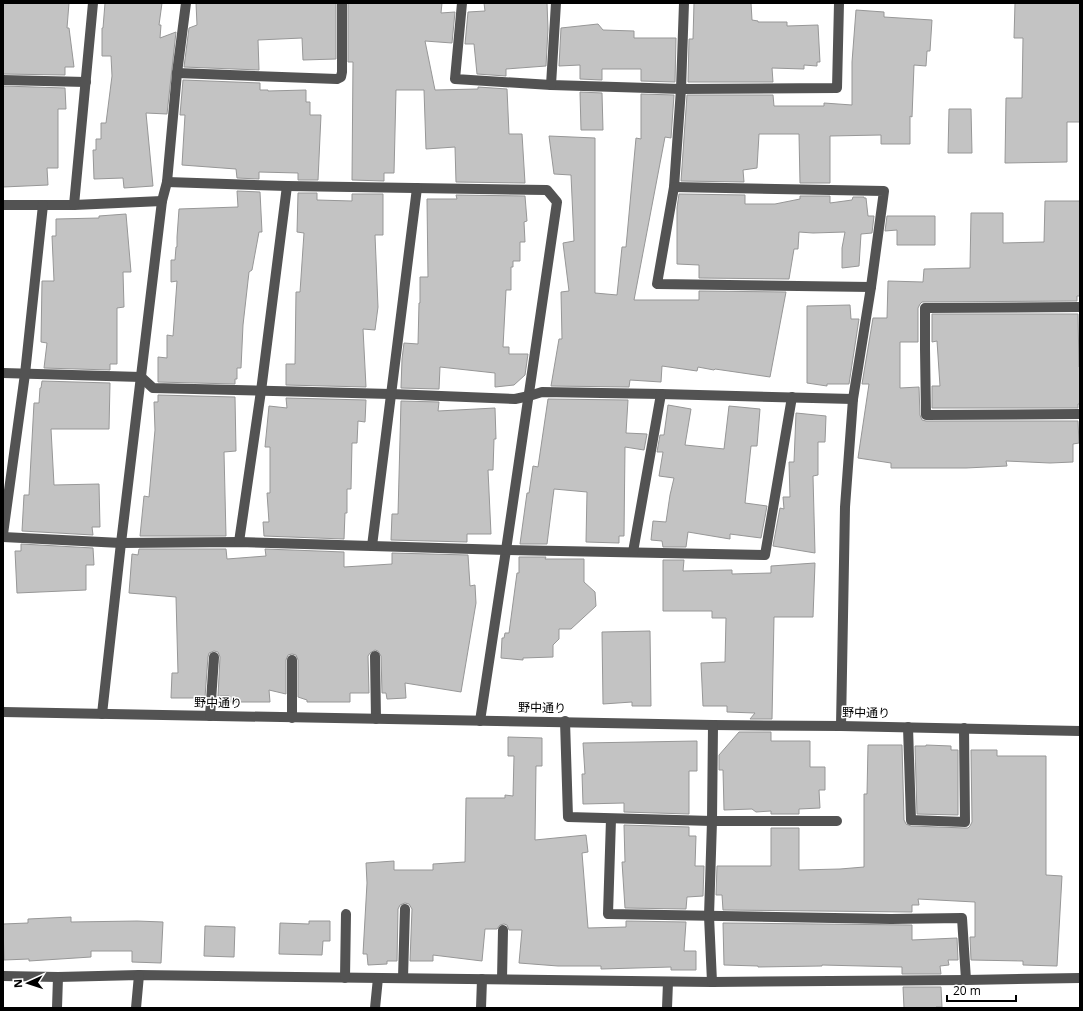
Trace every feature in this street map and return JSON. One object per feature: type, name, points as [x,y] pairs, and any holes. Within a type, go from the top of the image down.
[{"type":"street","points":[[74,205],[93,3]]},
{"type":"street","points":[[102,714],[162,201],[167,182],[177,73],[186,3]]},
{"type":"street","points":[[177,73],[337,79],[341,77],[342,72],[342,3]]},
{"type":"street","points":[[462,3],[455,79],[551,85],[680,89],[837,88],[839,3]]},
{"type":"street","points":[[551,85],[556,3]]},
{"type":"street","points":[[684,3],[674,187],[657,284],[871,287]]},
{"type":"street","points":[[3,80],[86,82]]},
{"type":"street","points":[[167,182],[287,186],[547,190],[557,202],[480,721]]},
{"type":"street","points":[[239,542],[261,391],[287,186]]},
{"type":"street","points":[[674,187],[884,191],[871,287],[853,399],[845,507],[841,726]]},
{"type":"street","points":[[372,546],[417,188]]},
{"type":"street","points":[[3,205],[74,205],[162,201]]},
{"type":"street","points":[[3,534],[25,374],[43,205]]},
{"type":"street","points":[[1080,307],[925,308],[926,415],[1080,414]]},
{"type":"street","points":[[3,373],[141,377],[153,388],[391,394],[515,399],[542,392],[853,399]]},
{"type":"street","points":[[633,552],[661,394]]},
{"type":"street","points":[[3,537],[121,543],[239,542],[506,550],[765,555],[792,397]]},
{"type":"street","points":[[375,656],[376,719]]},
{"type":"street","points":[[210,716],[214,657]]},
{"type":"street","points":[[292,660],[292,718]]},
{"type":"street","name":"野中通り","points":[[3,712],[1080,730]]},
{"type":"street","points":[[565,721],[568,817],[712,821],[837,821]]},
{"type":"street","points":[[712,982],[709,916],[713,725]]},
{"type":"street","points":[[908,728],[912,820],[965,822],[964,728]]},
{"type":"street","points":[[611,819],[608,914],[891,919],[962,918],[966,980]]},
{"type":"street","points":[[403,978],[405,909]]},
{"type":"street","points":[[344,978],[346,914]]},
{"type":"street","points":[[502,979],[503,930]]},
{"type":"street","points":[[136,1008],[139,975]]},
{"type":"street","points":[[3,976],[58,977],[139,975],[668,982],[1080,978]]},
{"type":"street","points":[[57,1008],[58,977]]},
{"type":"street","points":[[375,1008],[378,978]]},
{"type":"street","points":[[481,1008],[482,979]]},
{"type":"street","points":[[667,1008],[668,982]]},
{"type":"building","points":[[3,3],[69,3],[67,28],[69,28],[74,67],[65,67],[65,75],[3,74]]},
{"type":"building","points":[[105,3],[162,3],[159,25],[161,25],[160,38],[176,32],[167,114],[146,113],[153,186],[124,188],[123,178],[94,179],[93,150],[96,150],[96,139],[101,139],[101,123],[106,123],[112,76],[111,56],[102,56],[102,28]]},
{"type":"building","points":[[196,3],[336,3],[336,59],[303,60],[302,38],[258,40],[259,70],[184,67],[189,28],[197,25]]},
{"type":"building","points":[[348,3],[442,3],[441,13],[455,12],[452,43],[425,41],[435,90],[478,89],[478,87],[507,89],[509,134],[522,134],[525,183],[456,182],[455,147],[426,149],[424,90],[396,90],[394,173],[384,173],[384,181],[352,180],[353,62],[348,62]]},
{"type":"building","points":[[484,3],[547,3],[548,29],[546,66],[506,69],[506,76],[477,74],[474,44],[465,44],[468,12],[485,11]]},
{"type":"building","points":[[694,3],[751,3],[752,20],[758,22],[787,22],[787,26],[818,25],[820,62],[817,62],[817,66],[804,65],[804,69],[772,68],[773,82],[688,82],[689,39],[693,39]]},
{"type":"building","points":[[1015,3],[1080,3],[1080,122],[1067,122],[1067,162],[1005,163],[1006,98],[1022,98],[1023,38],[1014,38]]},
{"type":"building","points":[[856,10],[884,12],[884,17],[932,20],[930,51],[927,51],[926,66],[914,65],[912,117],[910,116],[910,144],[881,144],[881,135],[830,136],[830,183],[800,183],[799,134],[759,134],[757,168],[743,170],[744,182],[681,181],[687,95],[773,95],[774,106],[824,106],[824,103],[852,105],[852,62]]},
{"type":"building","points":[[598,24],[603,30],[634,31],[634,38],[676,38],[675,82],[641,81],[641,69],[602,69],[602,80],[580,79],[580,65],[559,66],[561,28]]},
{"type":"building","points":[[183,80],[260,83],[260,90],[268,91],[306,90],[306,102],[310,102],[310,115],[321,115],[318,180],[298,180],[298,173],[259,172],[259,179],[237,178],[236,169],[182,165],[185,115],[180,115]]},
{"type":"building","points":[[3,86],[65,88],[66,109],[58,109],[58,168],[47,168],[48,185],[3,187]]},
{"type":"building","points":[[580,92],[602,93],[603,130],[581,130]]},
{"type":"building","points":[[641,94],[674,95],[671,138],[665,137],[634,300],[699,300],[699,291],[786,292],[770,377],[698,367],[697,371],[662,366],[661,382],[630,380],[629,387],[551,386],[559,339],[562,339],[561,292],[569,291],[563,243],[574,241],[571,175],[554,174],[549,136],[595,138],[595,293],[617,295],[622,247],[626,247],[636,138],[641,139]]},
{"type":"building","points":[[949,109],[971,109],[972,153],[948,153]]},
{"type":"building","points":[[237,191],[260,192],[262,232],[259,232],[252,270],[249,272],[243,325],[241,368],[237,368],[237,379],[235,379],[235,384],[158,382],[158,357],[167,358],[167,335],[173,336],[177,281],[171,282],[171,260],[175,260],[179,209],[238,207]]},
{"type":"building","points":[[298,193],[317,193],[317,200],[352,201],[352,194],[383,194],[383,235],[375,235],[378,307],[375,330],[363,329],[366,387],[286,385],[286,364],[295,364],[296,292],[300,292],[304,233],[297,232]]},
{"type":"building","points":[[679,194],[745,195],[745,204],[775,204],[800,199],[800,196],[830,196],[830,203],[852,200],[853,197],[864,197],[866,198],[868,216],[874,216],[872,233],[861,234],[859,266],[842,268],[842,248],[845,232],[799,232],[798,249],[794,249],[789,279],[699,278],[699,265],[677,264],[677,208]]},
{"type":"building","points":[[456,195],[525,196],[527,221],[524,222],[525,242],[520,242],[520,261],[513,261],[513,267],[511,267],[511,290],[506,290],[503,347],[509,347],[509,354],[528,354],[525,375],[514,385],[495,387],[495,373],[440,367],[439,389],[401,388],[404,343],[418,344],[420,277],[428,277],[427,199],[457,199]]},
{"type":"building","points":[[1045,201],[1080,201],[1080,296],[1077,296],[1077,301],[922,302],[918,308],[918,342],[900,342],[900,388],[919,387],[920,415],[922,420],[926,421],[1078,421],[1079,443],[1073,444],[1073,462],[1050,463],[1006,461],[1007,466],[966,468],[891,468],[891,463],[858,458],[869,384],[862,384],[873,318],[887,318],[888,281],[923,282],[924,269],[970,268],[971,213],[1003,213],[1003,243],[1044,242]]},
{"type":"building","points":[[126,214],[131,272],[123,272],[124,307],[117,308],[117,364],[110,364],[110,370],[44,368],[47,343],[41,342],[42,281],[54,281],[52,236],[56,236],[56,219],[99,218],[99,216]]},
{"type":"building","points":[[887,216],[935,216],[935,245],[897,245],[897,230],[885,231]]},
{"type":"building","points":[[850,305],[851,319],[859,319],[849,384],[827,384],[827,386],[807,383],[807,306]]},
{"type":"building","points":[[932,314],[1078,314],[1080,404],[1078,404],[1078,408],[932,408],[932,386],[940,386],[937,341],[932,342]]},
{"type":"building","points":[[42,381],[110,383],[109,429],[51,429],[54,485],[99,484],[100,527],[92,527],[93,535],[22,531],[24,495],[29,495],[34,403],[39,403]]},
{"type":"building","points":[[158,395],[235,397],[236,451],[224,452],[226,536],[140,536],[144,496],[149,497],[155,430],[154,402],[158,402]]},
{"type":"building","points":[[286,398],[366,400],[365,422],[358,421],[357,443],[352,443],[351,489],[347,489],[347,513],[345,513],[344,539],[264,536],[263,522],[269,522],[267,493],[270,493],[270,447],[265,447],[269,406],[287,408]]},
{"type":"building","points":[[548,399],[628,400],[626,433],[647,434],[644,450],[625,447],[624,536],[619,536],[619,543],[586,542],[587,492],[554,489],[547,544],[520,544],[527,493],[529,493],[533,466],[538,467]]},
{"type":"building","points":[[401,401],[439,402],[438,411],[495,408],[496,439],[494,439],[493,470],[488,470],[491,534],[467,534],[467,542],[391,540],[392,514],[398,514]]},
{"type":"building","points":[[668,405],[691,409],[685,445],[724,449],[729,406],[760,409],[757,446],[751,446],[745,503],[767,506],[761,538],[730,534],[730,539],[688,532],[686,547],[663,547],[662,541],[651,540],[653,521],[666,522],[674,478],[659,476],[663,452],[657,452],[660,435],[664,435]]},
{"type":"building","points":[[796,413],[826,416],[825,442],[818,442],[818,475],[813,476],[815,553],[773,546],[780,508],[784,509],[783,497],[790,497],[789,462],[794,462]]},
{"type":"building","points":[[21,544],[93,548],[94,565],[86,565],[86,590],[17,593],[15,551],[21,551]]},
{"type":"building","points":[[139,549],[226,549],[227,559],[266,556],[265,549],[344,552],[344,567],[392,564],[392,553],[468,555],[470,586],[475,585],[476,603],[461,692],[405,683],[406,698],[387,699],[386,693],[382,693],[381,656],[378,651],[375,650],[368,656],[369,693],[350,693],[350,702],[307,702],[307,700],[298,697],[298,660],[296,655],[292,654],[288,655],[286,660],[286,694],[269,690],[270,702],[230,702],[229,696],[218,696],[220,657],[218,652],[214,651],[209,653],[208,657],[205,697],[171,698],[172,673],[178,673],[176,597],[129,593],[132,554],[138,555]]},
{"type":"building","points":[[519,557],[584,559],[584,582],[595,592],[596,606],[571,629],[559,629],[559,639],[553,645],[553,657],[523,658],[523,660],[501,658],[502,638],[504,638],[505,633],[509,633],[517,573],[519,573]]},
{"type":"building","points":[[663,560],[684,560],[683,571],[732,570],[732,574],[771,573],[771,566],[815,563],[813,617],[774,617],[772,719],[750,719],[755,713],[727,712],[727,706],[703,706],[701,663],[725,662],[726,618],[712,618],[712,611],[663,611]]},
{"type":"building","points":[[650,631],[651,706],[632,706],[632,702],[603,704],[602,632]]},
{"type":"building","points":[[739,732],[771,732],[771,741],[810,741],[810,767],[825,767],[825,790],[819,790],[820,808],[799,809],[799,814],[771,814],[771,811],[756,812],[752,809],[724,810],[723,770],[719,770],[719,755]]},
{"type":"building","points":[[508,737],[542,738],[542,766],[536,766],[535,840],[586,835],[588,852],[582,853],[588,928],[626,927],[626,921],[686,922],[684,951],[696,951],[696,970],[671,970],[671,967],[601,969],[601,966],[558,966],[519,963],[522,930],[509,930],[507,925],[504,924],[500,925],[497,929],[485,929],[482,961],[433,955],[433,961],[410,961],[412,909],[409,904],[405,903],[400,905],[398,909],[397,961],[387,961],[387,964],[368,965],[367,954],[363,954],[367,883],[366,863],[394,861],[394,870],[433,870],[433,864],[465,862],[466,798],[505,798],[505,795],[513,796],[514,756],[508,756]]},
{"type":"building","points":[[697,741],[697,771],[689,771],[689,814],[624,812],[624,803],[583,804],[582,774],[585,774],[583,743]]},
{"type":"building","points":[[868,745],[902,745],[904,820],[906,824],[911,826],[968,828],[970,826],[972,822],[971,750],[997,750],[997,756],[1046,756],[1046,875],[1062,876],[1057,966],[1023,965],[1023,961],[971,960],[970,937],[975,937],[975,902],[918,899],[919,905],[912,905],[912,912],[723,910],[722,895],[716,895],[717,866],[771,866],[771,828],[799,828],[799,870],[864,867],[864,794],[867,794]]},
{"type":"building","points":[[915,746],[951,746],[951,750],[958,750],[958,815],[917,814]]},
{"type":"building","points":[[624,825],[689,827],[689,836],[696,836],[695,866],[704,866],[703,896],[687,897],[686,909],[625,908],[622,862],[625,862]]},
{"type":"building","points":[[71,917],[71,922],[163,922],[161,963],[132,962],[132,951],[91,951],[91,957],[29,961],[29,959],[4,960],[3,924],[28,923],[28,919]]},
{"type":"building","points":[[309,921],[330,921],[330,941],[323,941],[322,955],[279,954],[280,923],[309,924]]},
{"type":"building","points":[[723,923],[912,925],[912,940],[957,938],[958,960],[948,960],[949,965],[940,966],[941,974],[902,974],[902,967],[822,965],[758,967],[724,965]]},
{"type":"building","points":[[205,926],[235,927],[234,957],[204,956]]},
{"type":"building","points":[[903,987],[941,987],[942,1007],[904,1008]]}]
